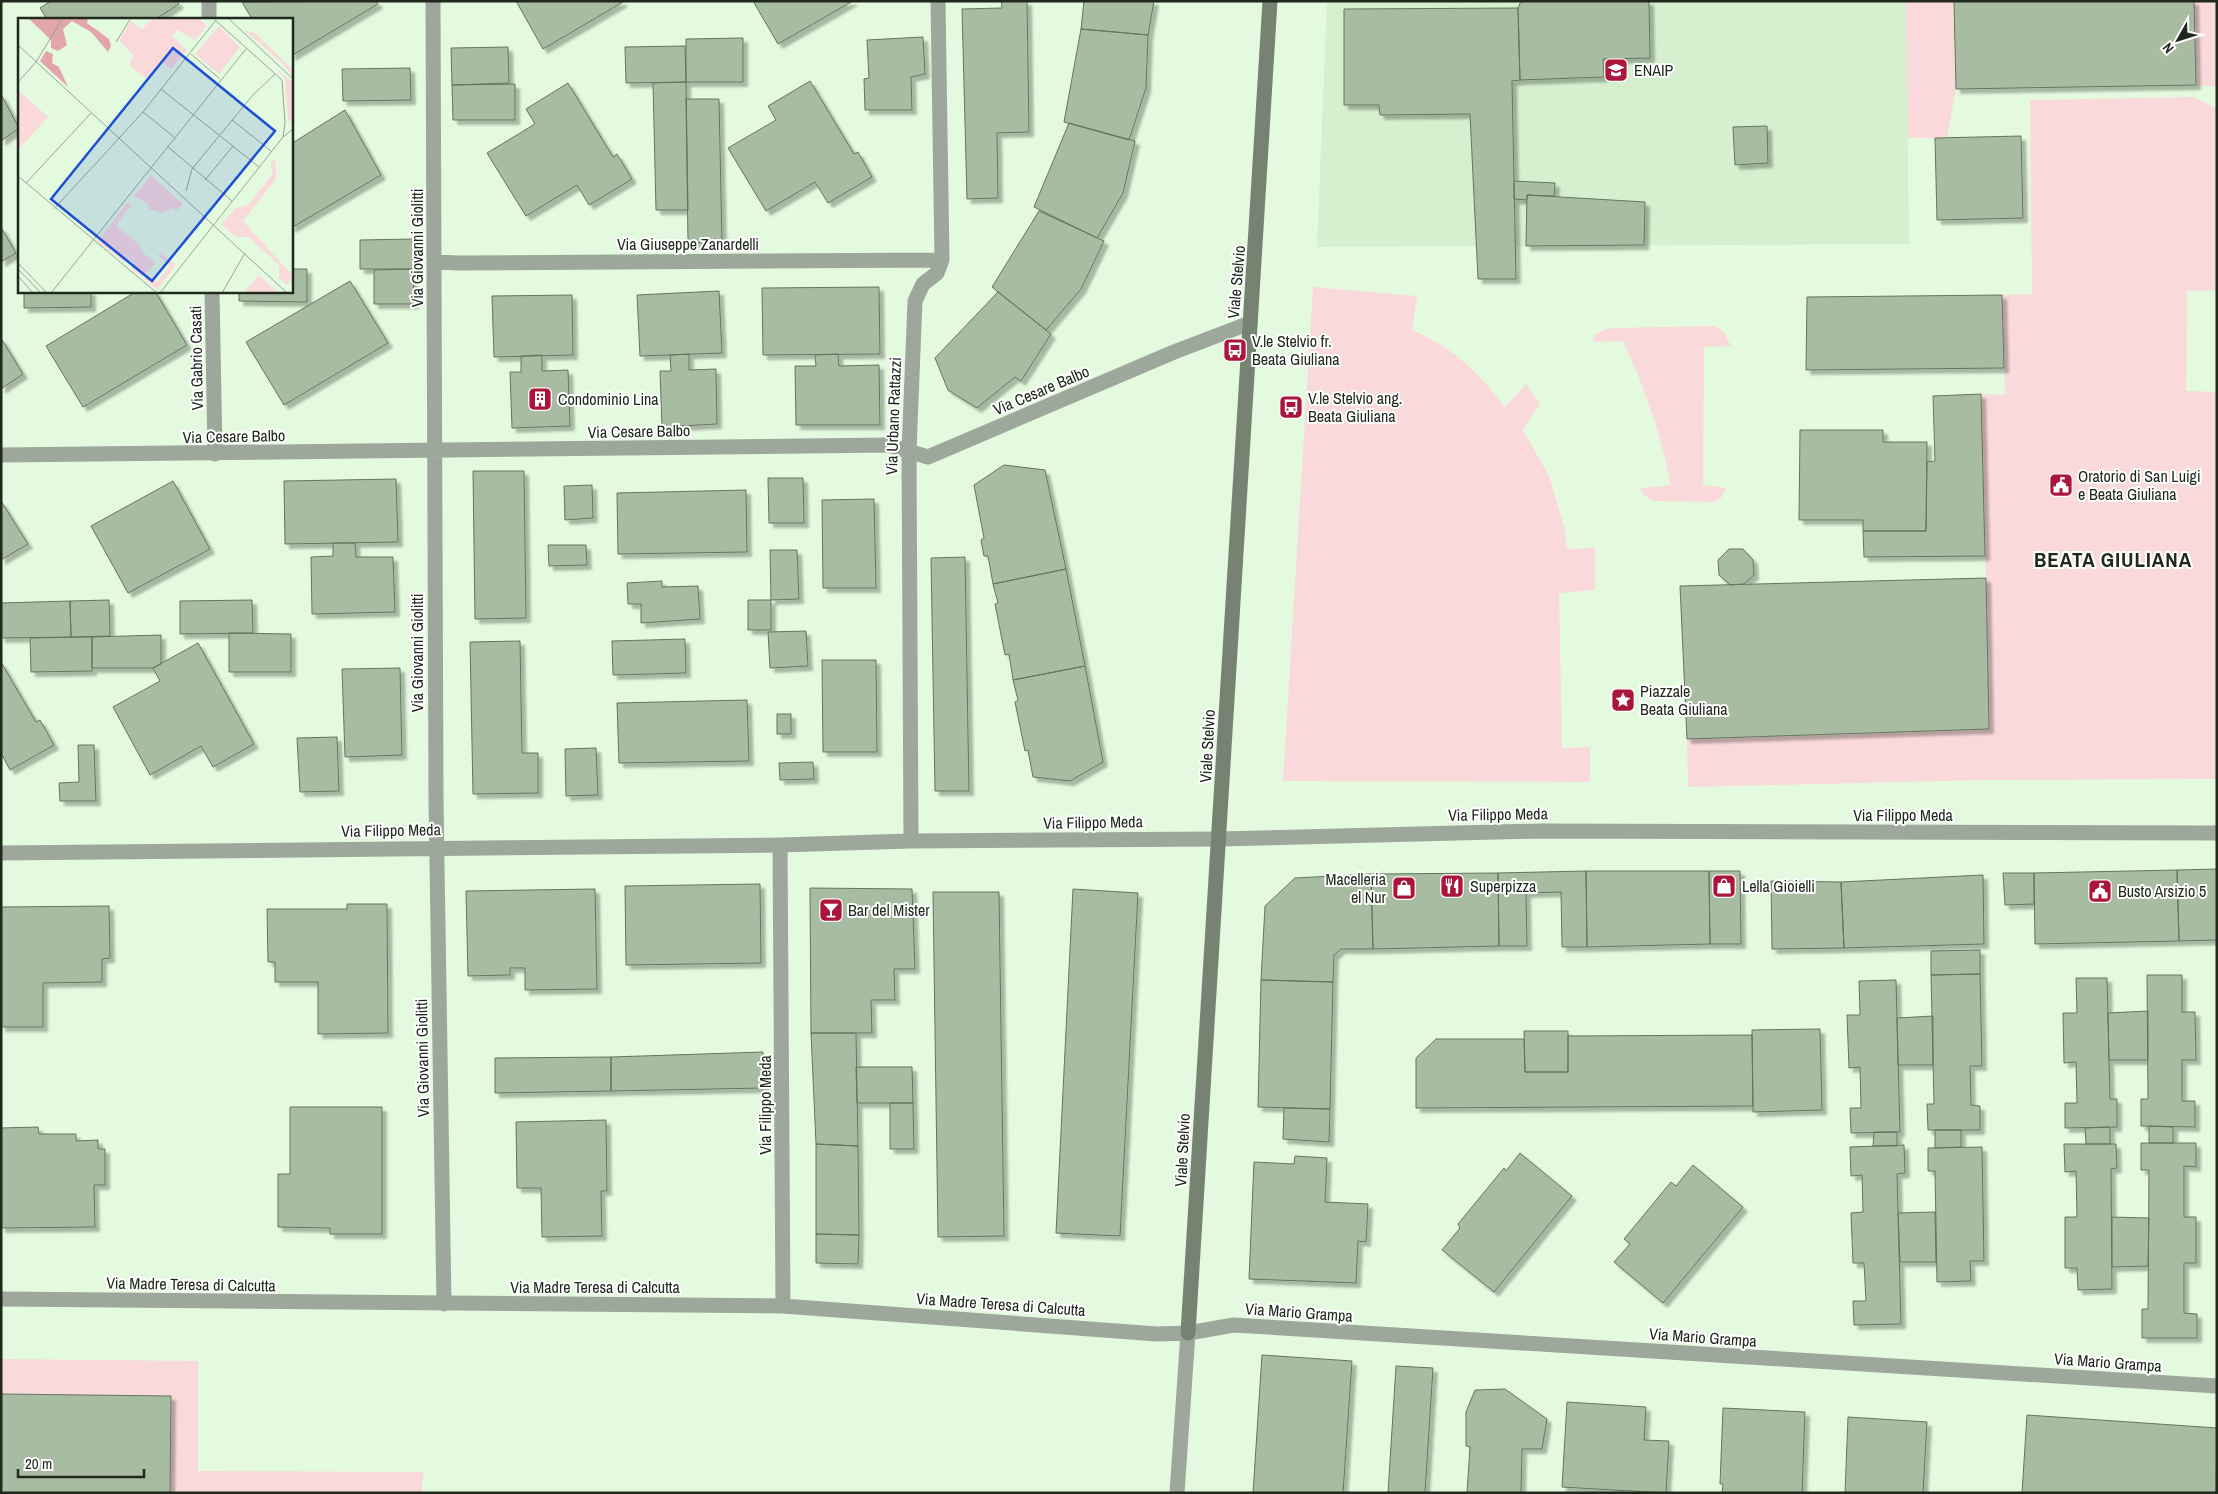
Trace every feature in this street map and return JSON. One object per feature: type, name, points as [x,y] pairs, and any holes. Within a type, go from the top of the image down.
[{"type":"street","points":[[209,1],[209,18]]},
{"type":"street","name":"Via Giovanni Giolitti","points":[[433,1],[437,847],[444,1304]]},
{"type":"street","points":[[938,1],[942,260]]},
{"type":"street","name":"Viale Stelvio","points":[[1177,1493],[1250,323],[1256,253],[1270,1]]},
{"type":"street","name":"Via Giuseppe Zanardelli","points":[[435,262],[458,264],[942,260]]},
{"type":"street","name":"Via Urbano Rattazzi","points":[[911,841],[909,451],[915,301],[923,284],[937,273],[942,260]]},
{"type":"street","name":"Via Gabrio Casati","points":[[212,292],[215,454]]},
{"type":"street","name":"Via Cesare Balbo","points":[[1,455],[888,445],[928,456],[1174,352],[1250,323]]},
{"type":"street","name":"Via Filippo Meda","points":[[1,853],[437,847],[780,845],[911,841],[1219,838],[1541,831],[2217,833]]},
{"type":"street","name":"Via Filippo Meda","points":[[780,845],[783,1306]]},
{"type":"street","name":"Via Madre Teresa di Calcutta","points":[[1,1299],[783,1306],[1157,1334],[1188,1334]]},
{"type":"street","name":"Via Mario Grampa","points":[[1188,1334],[1234,1326],[2217,1386]]},
{"type":"shaded area","name":"ENAIP","points":[[1327,1],[1906,1],[1909,244],[1317,247]]},
{"type":"shaded area","points":[[1906,1],[1954,1],[1956,89],[1947,138],[1908,138]]},
{"type":"shaded area","points":[[2194,1],[2217,1],[2217,87],[2196,85]]},
{"type":"shaded area","points":[[2193,97],[2217,108],[2217,290],[2187,291],[2186,391],[2217,392],[2217,779],[1986,780],[1688,787],[1687,739],[1983,729],[1986,578],[1981,394],[2005,395],[2002,295],[2032,294],[2030,100]]},
{"type":"shaded area","points":[[1313,287],[1417,296],[1412,330],[1453,353],[1464,362],[1505,407],[1526,384],[1540,403],[1523,430],[1549,476],[1564,526],[1567,549],[1595,548],[1595,590],[1559,593],[1562,748],[1590,747],[1590,782],[1283,781]]},
{"type":"shaded area","points":[[1715,326],[1723,331],[1731,346],[1704,347],[1703,485],[1726,488],[1721,498],[1714,502],[1654,501],[1645,496],[1640,488],[1671,485],[1657,430],[1645,394],[1623,341],[1593,342],[1595,334],[1610,328]]},
{"type":"shaded area","points":[[1,1359],[198,1361],[198,1471],[423,1472],[422,1493],[1,1493]]},
{"type":"building","points":[[51,1],[177,1],[179,4],[158,18],[46,18],[40,8]]},
{"type":"building","points":[[376,1],[378,4],[292,55],[292,18],[251,18],[242,2]]},
{"type":"building","points":[[516,1],[622,1],[623,2],[543,49]]},
{"type":"building","points":[[753,1],[853,1],[778,44]]},
{"type":"building","points":[[1001,1],[1027,1],[1029,132],[997,133],[998,198],[967,199],[962,9],[1002,8]]},
{"type":"building","points":[[1084,1],[1154,1],[1148,35],[1081,29]]},
{"type":"building","points":[[1521,1],[1649,1],[1650,58],[1603,59],[1604,77],[1520,80],[1518,8]]},
{"type":"building","points":[[1954,1],[2194,1],[2196,85],[1956,89]]},
{"type":"building","points":[[1518,8],[1520,80],[1512,81],[1516,279],[1478,279],[1470,114],[1380,115],[1379,105],[1344,105],[1344,9]]},
{"type":"building","points":[[1081,29],[1148,35],[1146,88],[1129,140],[1064,122]]},
{"type":"building","points":[[923,37],[925,74],[911,77],[912,110],[865,110],[864,79],[869,78],[867,40]]},
{"type":"building","points":[[743,38],[743,82],[686,82],[686,39]]},
{"type":"building","points":[[685,46],[686,82],[626,83],[625,47]]},
{"type":"building","points":[[508,47],[509,83],[452,85],[451,48]]},
{"type":"building","points":[[410,68],[411,100],[343,101],[342,69]]},
{"type":"building","points":[[810,81],[854,154],[858,152],[872,177],[828,203],[815,182],[766,211],[728,148],[776,120],[768,106]]},
{"type":"building","points":[[686,82],[688,210],[656,210],[653,83]]},
{"type":"building","points":[[568,83],[613,157],[617,154],[632,179],[589,205],[577,185],[526,216],[487,153],[535,124],[526,109]]},
{"type":"building","points":[[515,84],[515,120],[453,120],[452,85]]},
{"type":"building","points":[[1,94],[18,129],[1,141]]},
{"type":"building","points":[[686,99],[719,99],[722,242],[688,243]]},
{"type":"building","points":[[345,110],[381,175],[292,227],[292,143]]},
{"type":"building","points":[[1069,123],[1135,141],[1123,193],[1097,238],[1034,207]]},
{"type":"building","points":[[1767,126],[1768,163],[1735,165],[1733,127]]},
{"type":"building","points":[[2021,136],[2023,218],[1937,220],[1935,138]]},
{"type":"building","points":[[1514,181],[1555,183],[1554,196],[1527,195],[1527,200],[1514,199]]},
{"type":"building","points":[[1527,195],[1645,202],[1644,245],[1526,246]]},
{"type":"building","points":[[1039,211],[1104,241],[1081,289],[1046,330],[992,287]]},
{"type":"building","points":[[1,227],[16,253],[1,262]]},
{"type":"building","points":[[413,239],[413,269],[360,269],[360,240]]},
{"type":"building","points":[[292,269],[307,269],[307,302],[239,301],[239,292],[292,292]]},
{"type":"building","points":[[413,269],[414,304],[374,304],[374,270]]},
{"type":"building","points":[[350,281],[388,343],[284,405],[246,342]]},
{"type":"building","points":[[879,287],[880,354],[763,355],[762,288]]},
{"type":"building","points":[[719,291],[722,353],[640,356],[637,295]]},
{"type":"building","points":[[24,292],[91,292],[91,307],[24,308]]},
{"type":"building","points":[[135,292],[156,292],[187,345],[83,407],[46,346]]},
{"type":"building","points":[[998,292],[1051,334],[1021,381],[1015,377],[977,408],[948,390],[935,358]]},
{"type":"building","points":[[572,295],[573,355],[494,357],[492,296]]},
{"type":"building","points":[[2002,295],[2004,368],[1806,370],[1807,297]]},
{"type":"building","points":[[1,338],[23,374],[1,389]]},
{"type":"building","points":[[689,354],[689,370],[716,369],[717,424],[662,427],[660,371],[671,371],[670,355]]},
{"type":"building","points":[[838,354],[839,366],[879,365],[880,425],[796,425],[795,366],[816,366],[815,355]]},
{"type":"building","name":"Condominio Lina","points":[[542,355],[542,371],[568,370],[570,426],[512,428],[510,372],[521,372],[521,356]]},
{"type":"building","points":[[1981,394],[1985,556],[1864,557],[1863,531],[1926,531],[1927,462],[1935,461],[1933,396]]},
{"type":"building","points":[[1800,430],[1883,430],[1883,442],[1927,442],[1926,531],[1863,531],[1863,520],[1799,520]]},
{"type":"building","points":[[1004,465],[1045,470],[1066,569],[993,584],[988,556],[984,556],[981,540],[984,538],[974,485]]},
{"type":"building","points":[[473,471],[524,471],[526,618],[475,619]]},
{"type":"building","points":[[768,478],[803,478],[804,523],[769,523]]},
{"type":"building","points":[[396,479],[398,542],[285,544],[284,481]]},
{"type":"building","points":[[173,481],[210,549],[128,593],[91,526]]},
{"type":"building","points":[[592,485],[593,518],[565,520],[564,486]]},
{"type":"building","points":[[746,490],[747,552],[618,554],[617,493]]},
{"type":"building","points":[[874,499],[876,588],[823,588],[822,500]]},
{"type":"building","points":[[1,501],[28,544],[1,560]]},
{"type":"building","points":[[333,543],[355,543],[356,557],[393,557],[395,612],[312,614],[311,557],[333,556]]},
{"type":"building","points":[[548,545],[586,545],[587,565],[549,566]]},
{"type":"building","points":[[1729,549],[1743,549],[1753,560],[1754,575],[1744,584],[1730,585],[1719,575],[1718,560]]},
{"type":"building","points":[[770,550],[797,550],[799,599],[771,600]]},
{"type":"building","points":[[965,557],[969,791],[935,791],[931,558]]},
{"type":"building","points":[[1066,569],[1085,666],[1013,680],[1009,654],[1005,655],[995,604],[998,603],[993,584]]},
{"type":"building","points":[[1986,578],[1989,729],[1687,739],[1680,586]]},
{"type":"building","points":[[662,581],[662,587],[698,586],[700,619],[641,623],[641,604],[628,604],[627,583]]},
{"type":"building","points":[[109,600],[110,636],[71,637],[70,601]]},
{"type":"building","points":[[252,600],[253,633],[180,634],[180,601]]},
{"type":"building","points":[[748,600],[771,600],[771,630],[748,630]]},
{"type":"building","points":[[70,601],[71,637],[1,638],[1,603]]},
{"type":"building","points":[[806,631],[808,666],[770,668],[768,632]]},
{"type":"building","points":[[229,633],[291,634],[291,672],[229,672]]},
{"type":"building","points":[[161,635],[161,664],[153,668],[92,668],[92,637]]},
{"type":"building","points":[[92,637],[92,671],[31,672],[30,638]]},
{"type":"building","points":[[685,639],[686,673],[613,675],[612,641]]},
{"type":"building","points":[[520,641],[522,753],[538,753],[538,793],[473,794],[470,642]]},
{"type":"building","points":[[198,643],[254,744],[213,767],[201,746],[150,775],[113,707],[160,681],[153,668]]},
{"type":"building","points":[[822,660],[876,660],[877,752],[823,752]]},
{"type":"building","points":[[1,662],[36,722],[40,720],[54,745],[10,770],[1,753]]},
{"type":"building","points":[[1085,666],[1103,762],[1070,781],[1033,777],[1028,750],[1025,751],[1015,702],[1018,700],[1013,680]]},
{"type":"building","points":[[400,668],[402,755],[345,757],[342,669]]},
{"type":"building","points":[[747,700],[749,761],[619,763],[617,703]]},
{"type":"building","points":[[777,714],[791,714],[791,734],[777,734]]},
{"type":"building","points":[[337,737],[339,791],[300,792],[297,738]]},
{"type":"building","points":[[78,745],[94,745],[96,801],[60,801],[59,783],[79,782]]},
{"type":"building","points":[[596,748],[598,795],[566,796],[565,749]]},
{"type":"building","points":[[813,762],[814,779],[780,780],[779,763]]},
{"type":"building","points":[[2217,869],[2217,940],[2179,941],[2177,870]]},
{"type":"building","points":[[2177,870],[2179,941],[2035,944],[2034,873]]},
{"type":"building","points":[[1586,871],[1709,871],[1710,944],[1587,947]]},
{"type":"building","points":[[1586,871],[1587,947],[1562,947],[1561,892],[1526,893],[1527,946],[1499,946],[1498,873]]},
{"type":"building","points":[[1709,871],[1740,871],[1741,944],[1710,944]]},
{"type":"building","points":[[1498,873],[1499,946],[1373,949],[1371,874]]},
{"type":"building","points":[[2003,873],[2034,873],[2034,904],[2005,905]]},
{"type":"building","points":[[1371,874],[1373,949],[1341,949],[1334,955],[1333,982],[1261,980],[1265,906],[1295,878]]},
{"type":"building","points":[[1983,875],[1984,944],[1844,948],[1841,882]]},
{"type":"building","points":[[1771,881],[1841,882],[1844,948],[1772,949]]},
{"type":"building","points":[[760,884],[761,963],[626,965],[625,886]]},
{"type":"building","points":[[810,888],[912,889],[915,969],[894,969],[895,1000],[871,1000],[872,1033],[811,1033]]},
{"type":"building","points":[[595,889],[597,989],[525,990],[525,968],[510,968],[510,975],[468,976],[466,891]]},
{"type":"building","points":[[1073,889],[1138,893],[1120,1236],[1056,1233]]},
{"type":"building","points":[[933,892],[999,892],[1004,1236],[938,1237]]},
{"type":"building","points":[[347,904],[387,904],[388,1033],[318,1034],[318,982],[275,982],[275,962],[268,962],[267,909],[347,909]]},
{"type":"building","points":[[109,906],[110,958],[102,959],[102,982],[43,983],[43,1027],[1,1027],[1,907]]},
{"type":"building","points":[[1980,950],[1980,974],[1931,975],[1931,951]]},
{"type":"building","points":[[1980,974],[1982,1066],[1970,1066],[1971,1105],[1980,1106],[1980,1130],[1928,1130],[1927,1104],[1934,1104],[1931,975]]},
{"type":"building","points":[[2147,975],[2182,975],[2182,1012],[2195,1012],[2196,1060],[2182,1060],[2182,1101],[2195,1101],[2195,1127],[2141,1126],[2141,1099],[2148,1099]]},
{"type":"building","points":[[2076,978],[2107,978],[2110,1099],[2117,1099],[2117,1127],[2065,1128],[2065,1103],[2077,1103],[2076,1062],[2064,1063],[2063,1013],[2077,1013]]},
{"type":"building","points":[[1261,980],[1333,982],[1330,1109],[1258,1107]]},
{"type":"building","points":[[1896,980],[1900,1132],[1851,1133],[1850,1108],[1861,1108],[1860,1067],[1849,1068],[1847,1015],[1860,1015],[1859,981]]},
{"type":"building","points":[[2148,1011],[2148,1060],[2109,1060],[2108,1013]]},
{"type":"building","points":[[1933,1016],[1933,1065],[1898,1065],[1897,1018]]},
{"type":"building","points":[[1820,1029],[1822,1110],[1753,1112],[1752,1030]]},
{"type":"building","points":[[1524,1031],[1568,1031],[1568,1072],[1525,1072]]},
{"type":"building","points":[[811,1033],[856,1033],[858,1146],[816,1144]]},
{"type":"building","points":[[1752,1035],[1753,1106],[1416,1108],[1416,1058],[1436,1039],[1524,1039],[1525,1072],[1568,1072],[1568,1036]]},
{"type":"building","points":[[763,1052],[764,1088],[611,1091],[611,1057]]},
{"type":"building","points":[[611,1057],[611,1091],[495,1093],[495,1058]]},
{"type":"building","points":[[856,1067],[912,1067],[913,1103],[857,1103]]},
{"type":"building","points":[[890,1103],[913,1103],[914,1149],[890,1149]]},
{"type":"building","points":[[290,1107],[382,1107],[382,1234],[330,1234],[330,1228],[278,1227],[278,1174],[290,1174]]},
{"type":"building","points":[[1284,1108],[1330,1109],[1329,1142],[1283,1139]]},
{"type":"building","points":[[606,1120],[607,1191],[601,1191],[602,1236],[542,1237],[541,1188],[517,1188],[516,1122]]},
{"type":"building","points":[[2149,1126],[2173,1127],[2173,1143],[2149,1143]]},
{"type":"building","points":[[38,1127],[39,1134],[76,1134],[76,1141],[98,1140],[98,1149],[105,1149],[105,1185],[94,1185],[95,1227],[1,1228],[1,1128]]},
{"type":"building","points":[[2110,1127],[2110,1144],[2086,1144],[2085,1128]]},
{"type":"building","points":[[1935,1130],[1961,1130],[1961,1147],[1935,1148]]},
{"type":"building","points":[[1874,1132],[1897,1132],[1897,1146],[1873,1146]]},
{"type":"building","points":[[2141,1143],[2196,1143],[2196,1167],[2184,1166],[2184,1217],[2196,1217],[2196,1263],[2184,1263],[2184,1313],[2197,1314],[2197,1338],[2142,1338],[2142,1309],[2148,1309],[2149,1170],[2141,1170]]},
{"type":"building","points":[[816,1144],[858,1146],[859,1235],[816,1234]]},
{"type":"building","points":[[2064,1144],[2116,1144],[2117,1168],[2111,1169],[2112,1289],[2078,1290],[2077,1268],[2065,1268],[2065,1217],[2077,1217],[2076,1171],[2065,1172]]},
{"type":"building","points":[[1904,1145],[1905,1173],[1897,1174],[1901,1324],[1854,1325],[1853,1301],[1866,1301],[1864,1263],[1853,1263],[1851,1213],[1863,1212],[1862,1175],[1851,1176],[1850,1147]]},
{"type":"building","points":[[1982,1147],[1984,1261],[1970,1261],[1971,1281],[1937,1282],[1935,1171],[1928,1171],[1928,1148]]},
{"type":"building","points":[[1520,1153],[1572,1196],[1494,1292],[1442,1250],[1460,1228],[1458,1224],[1504,1168],[1506,1171]]},
{"type":"building","points":[[1295,1156],[1327,1158],[1325,1202],[1368,1204],[1366,1242],[1358,1241],[1356,1283],[1249,1279],[1254,1162],[1294,1164]]},
{"type":"building","points":[[1693,1165],[1743,1207],[1663,1303],[1614,1262],[1630,1244],[1624,1239],[1671,1182],[1676,1186]]},
{"type":"building","points":[[1935,1212],[1936,1262],[1900,1262],[1898,1213]]},
{"type":"building","points":[[2112,1217],[2149,1218],[2148,1266],[2112,1267]]},
{"type":"building","points":[[816,1234],[859,1235],[858,1264],[816,1263]]},
{"type":"building","points":[[1262,1355],[1352,1361],[1343,1493],[1253,1493]]},
{"type":"building","points":[[1396,1366],[1433,1368],[1425,1493],[1388,1493]]},
{"type":"building","points":[[1505,1389],[1547,1419],[1542,1449],[1522,1449],[1521,1493],[1467,1493],[1470,1447],[1466,1446],[1466,1412],[1475,1390]]},
{"type":"building","points":[[1,1394],[171,1396],[170,1493],[1,1493]]},
{"type":"building","points":[[1567,1402],[1646,1407],[1644,1440],[1669,1441],[1666,1493],[1562,1487]]},
{"type":"building","points":[[1723,1408],[1805,1412],[1802,1493],[1722,1493],[1723,1484],[1720,1484]]},
{"type":"building","points":[[2027,1415],[2217,1428],[2216,1493],[2022,1493]]},
{"type":"building","points":[[1848,1417],[1927,1422],[1923,1493],[1845,1493]]},
{"type":"place","name":"ENAIP","points":[[1616,70]]},
{"type":"place","name":"V.le Stelvio fr. Beata Giuliana","points":[[1235,350]]},
{"type":"place","name":"Condominio Lina","points":[[540,399]]},
{"type":"place","name":"V.le Stelvio ang. Beata Giuliana","points":[[1291,407]]},
{"type":"place","name":"Oratorio di San Luigi e Beata Giuliana","points":[[2061,485]]},
{"type":"place","name":"Piazzale Beata Giuliana","points":[[1623,700]]},
{"type":"place","name":"Superpizza","points":[[1452,886]]},
{"type":"place","name":"Lella Gioielli","points":[[1724,886]]},
{"type":"place","name":"Macelleria el Nur","points":[[1404,888]]},
{"type":"place","name":"Busto Arsizio 5","points":[[2100,891]]},
{"type":"place","name":"Bar del Mister","points":[[831,910]]},
{"type":"district","name":"BEATA GIULIANA","points":[[2113,560]]}]
